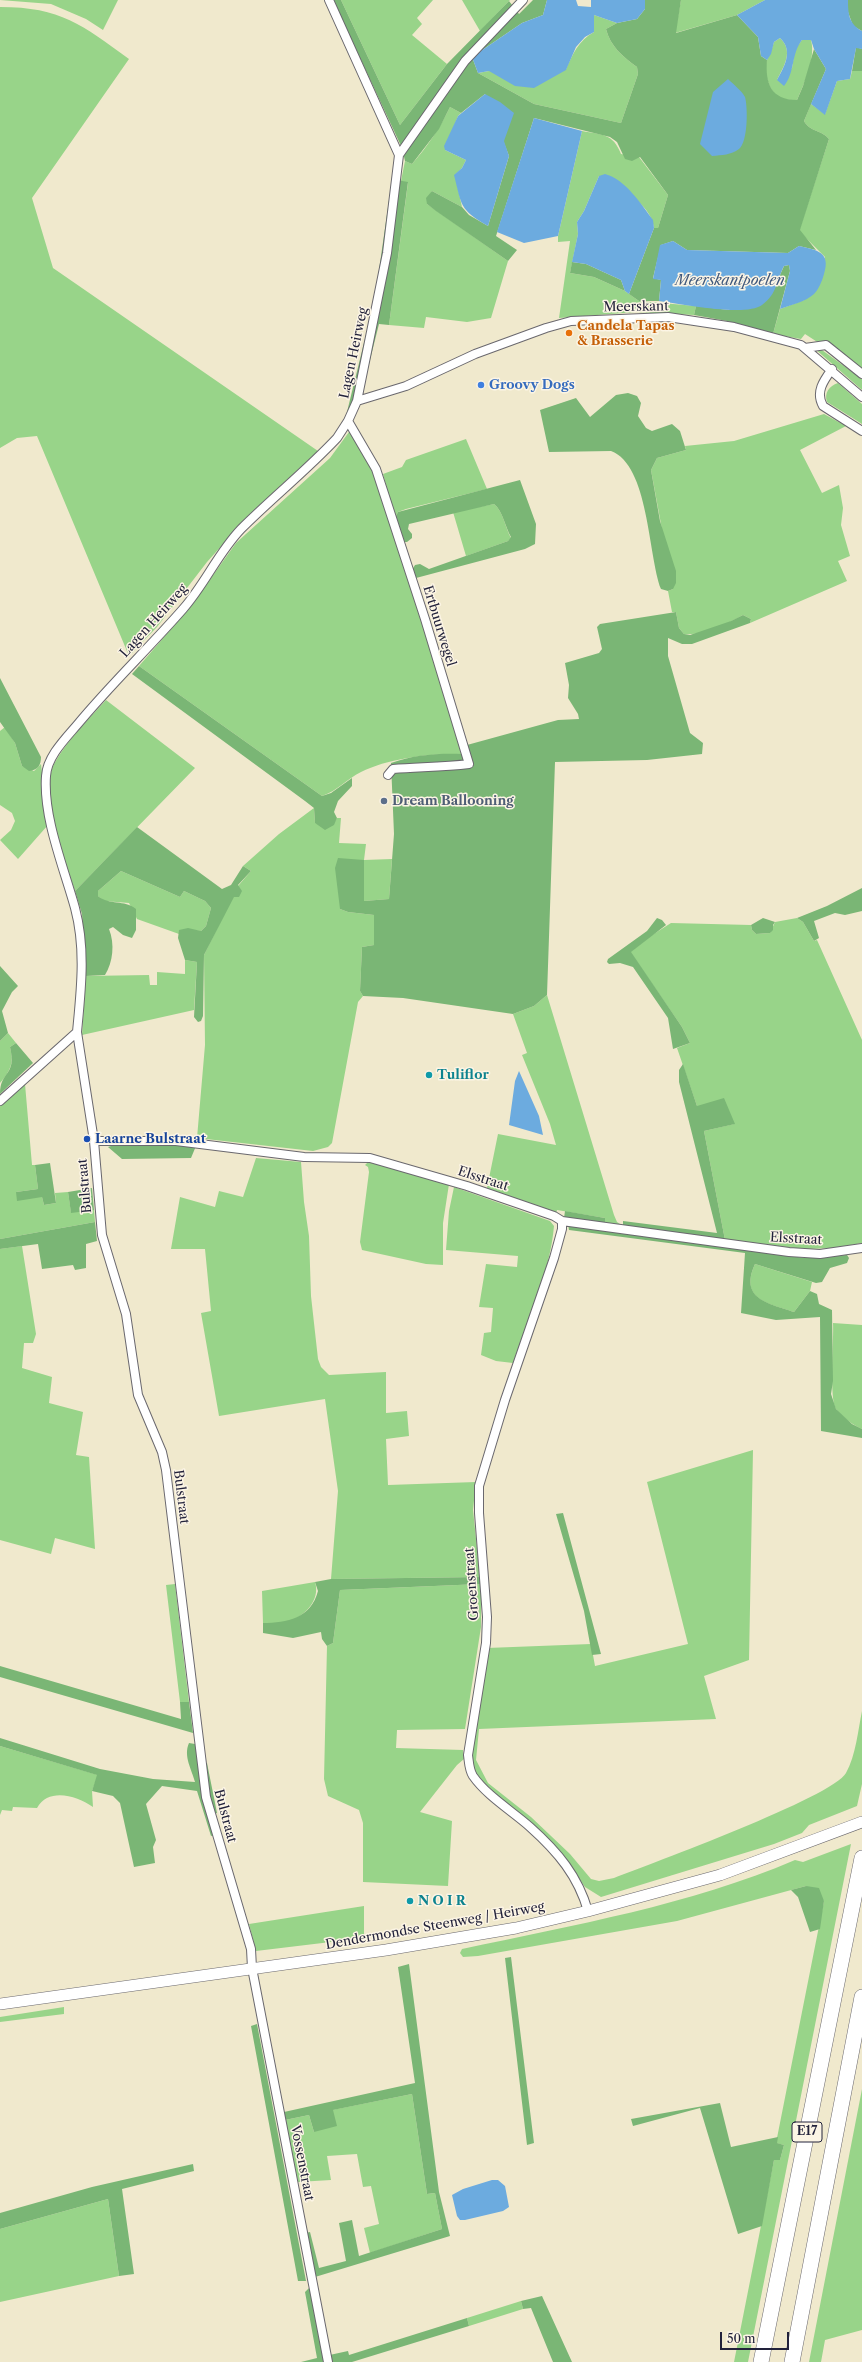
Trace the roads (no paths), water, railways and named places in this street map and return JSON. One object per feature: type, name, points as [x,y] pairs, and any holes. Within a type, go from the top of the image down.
[{"type":"highway","name":"E17","points":[[761,2362],[862,1858]]},
{"type":"highway","name":"E17","points":[[792,2362],[862,1997]]},
{"type":"main road","name":"Dendermondse Steenweg / Heirweg","points":[[0,2004],[443,1941],[516,1928],[588,1911],[720,1875],[862,1822]]},
{"type":"street","points":[[329,0],[400,155]]},
{"type":"street","name":"Lagen Heirweg","points":[[76,1032],[81,990],[82,946],[76,909],[53,835],[46,774],[54,756],[84,716],[184,608],[226,547],[241,530],[323,454],[337,438],[348,421],[357,401],[387,253],[400,155],[465,61],[523,0]]},
{"type":"street","name":"Meerskant","points":[[357,401],[406,386],[511,339],[571,321],[668,318],[697,320],[741,329],[783,340],[805,348],[832,369],[862,396]]},
{"type":"street","points":[[805,348],[826,345],[862,374]]},
{"type":"street","points":[[832,369],[822,383],[821,402],[823,406],[862,431]]},
{"type":"street","name":"Ertbuurwegel","points":[[348,421],[376,469],[469,764],[434,768],[416,767],[393,769],[388,775]]},
{"type":"street","points":[[0,1101],[76,1032]]},
{"type":"street","name":"Bulstraat","points":[[76,1032],[94,1141],[102,1235],[126,1314],[138,1395],[162,1452],[166,1470],[206,1797],[251,1949],[252,1968]]},
{"type":"street","name":"Elsstraat","points":[[94,1141],[176,1141],[304,1158],[370,1158],[467,1186],[554,1216],[562,1221],[789,1252],[820,1254],[862,1248]]},
{"type":"street","name":"Groenstraat","points":[[562,1221],[562,1229],[554,1258],[505,1400],[479,1486],[479,1513],[487,1616],[486,1643],[468,1755],[470,1769],[477,1781],[531,1828],[561,1858],[582,1889],[588,1911]]},
{"type":"street","name":"Vossenstraat","points":[[252,1968],[328,2362]]},
{"type":"water","points":[[547,0],[576,0],[578,6],[591,7],[591,0],[645,0],[645,9],[637,19],[617,23],[594,15],[594,32],[585,37],[576,47],[566,70],[534,88],[515,86],[489,71],[478,73],[472,57],[522,23],[543,15]]},
{"type":"water","points":[[765,0],[848,0],[850,18],[854,25],[862,31],[862,49],[856,48],[850,79],[837,81],[825,115],[811,104],[826,69],[814,49],[811,40],[802,40],[799,45],[790,75],[784,86],[777,80],[785,64],[787,54],[784,43],[780,38],[774,42],[771,54],[767,60],[761,56],[758,37],[737,15]]},
{"type":"water","points":[[728,79],[745,97],[747,109],[746,132],[742,145],[739,149],[730,154],[712,156],[700,144],[713,92]]},
{"type":"water","points":[[485,94],[500,102],[514,113],[504,141],[509,156],[488,226],[467,211],[461,200],[454,175],[462,168],[466,160],[445,150],[444,146],[458,116]]},
{"type":"water","points":[[534,118],[582,131],[558,236],[524,243],[497,232]]},
{"type":"water","name":"Meerskantpoelen","points":[[605,174],[619,181],[626,187],[653,220],[654,228],[629,294],[625,291],[621,280],[586,264],[572,262],[578,234],[577,222],[584,211],[599,176]]},
{"type":"water","name":"Meerskantpoelen","points":[[673,241],[687,250],[788,253],[799,246],[821,253],[826,261],[826,267],[821,282],[814,294],[802,301],[780,309],[790,271],[789,265],[784,266],[781,271],[776,287],[771,296],[762,305],[754,308],[742,310],[713,309],[659,301],[661,280],[653,279],[660,245]]},
{"type":"water","points":[[519,1071],[539,1116],[543,1135],[509,1125],[515,1081]]},
{"type":"water","points":[[492,2180],[498,2180],[505,2186],[509,2207],[503,2211],[460,2220],[457,2216],[452,2195],[463,2189]]},
{"type":"place","name":"Candela Tapas & Brasserie","points":[[569,333]]},
{"type":"place","name":"Groovy Dogs","points":[[481,385]]},
{"type":"place","name":"Dream Ballooning","points":[[384,801]]},
{"type":"place","name":"Tuliflor","points":[[429,1075]]},
{"type":"place","name":"Laarne Bulstraat","points":[[87,1139]]},
{"type":"place","name":"N O I R","points":[[410,1901]]}]
